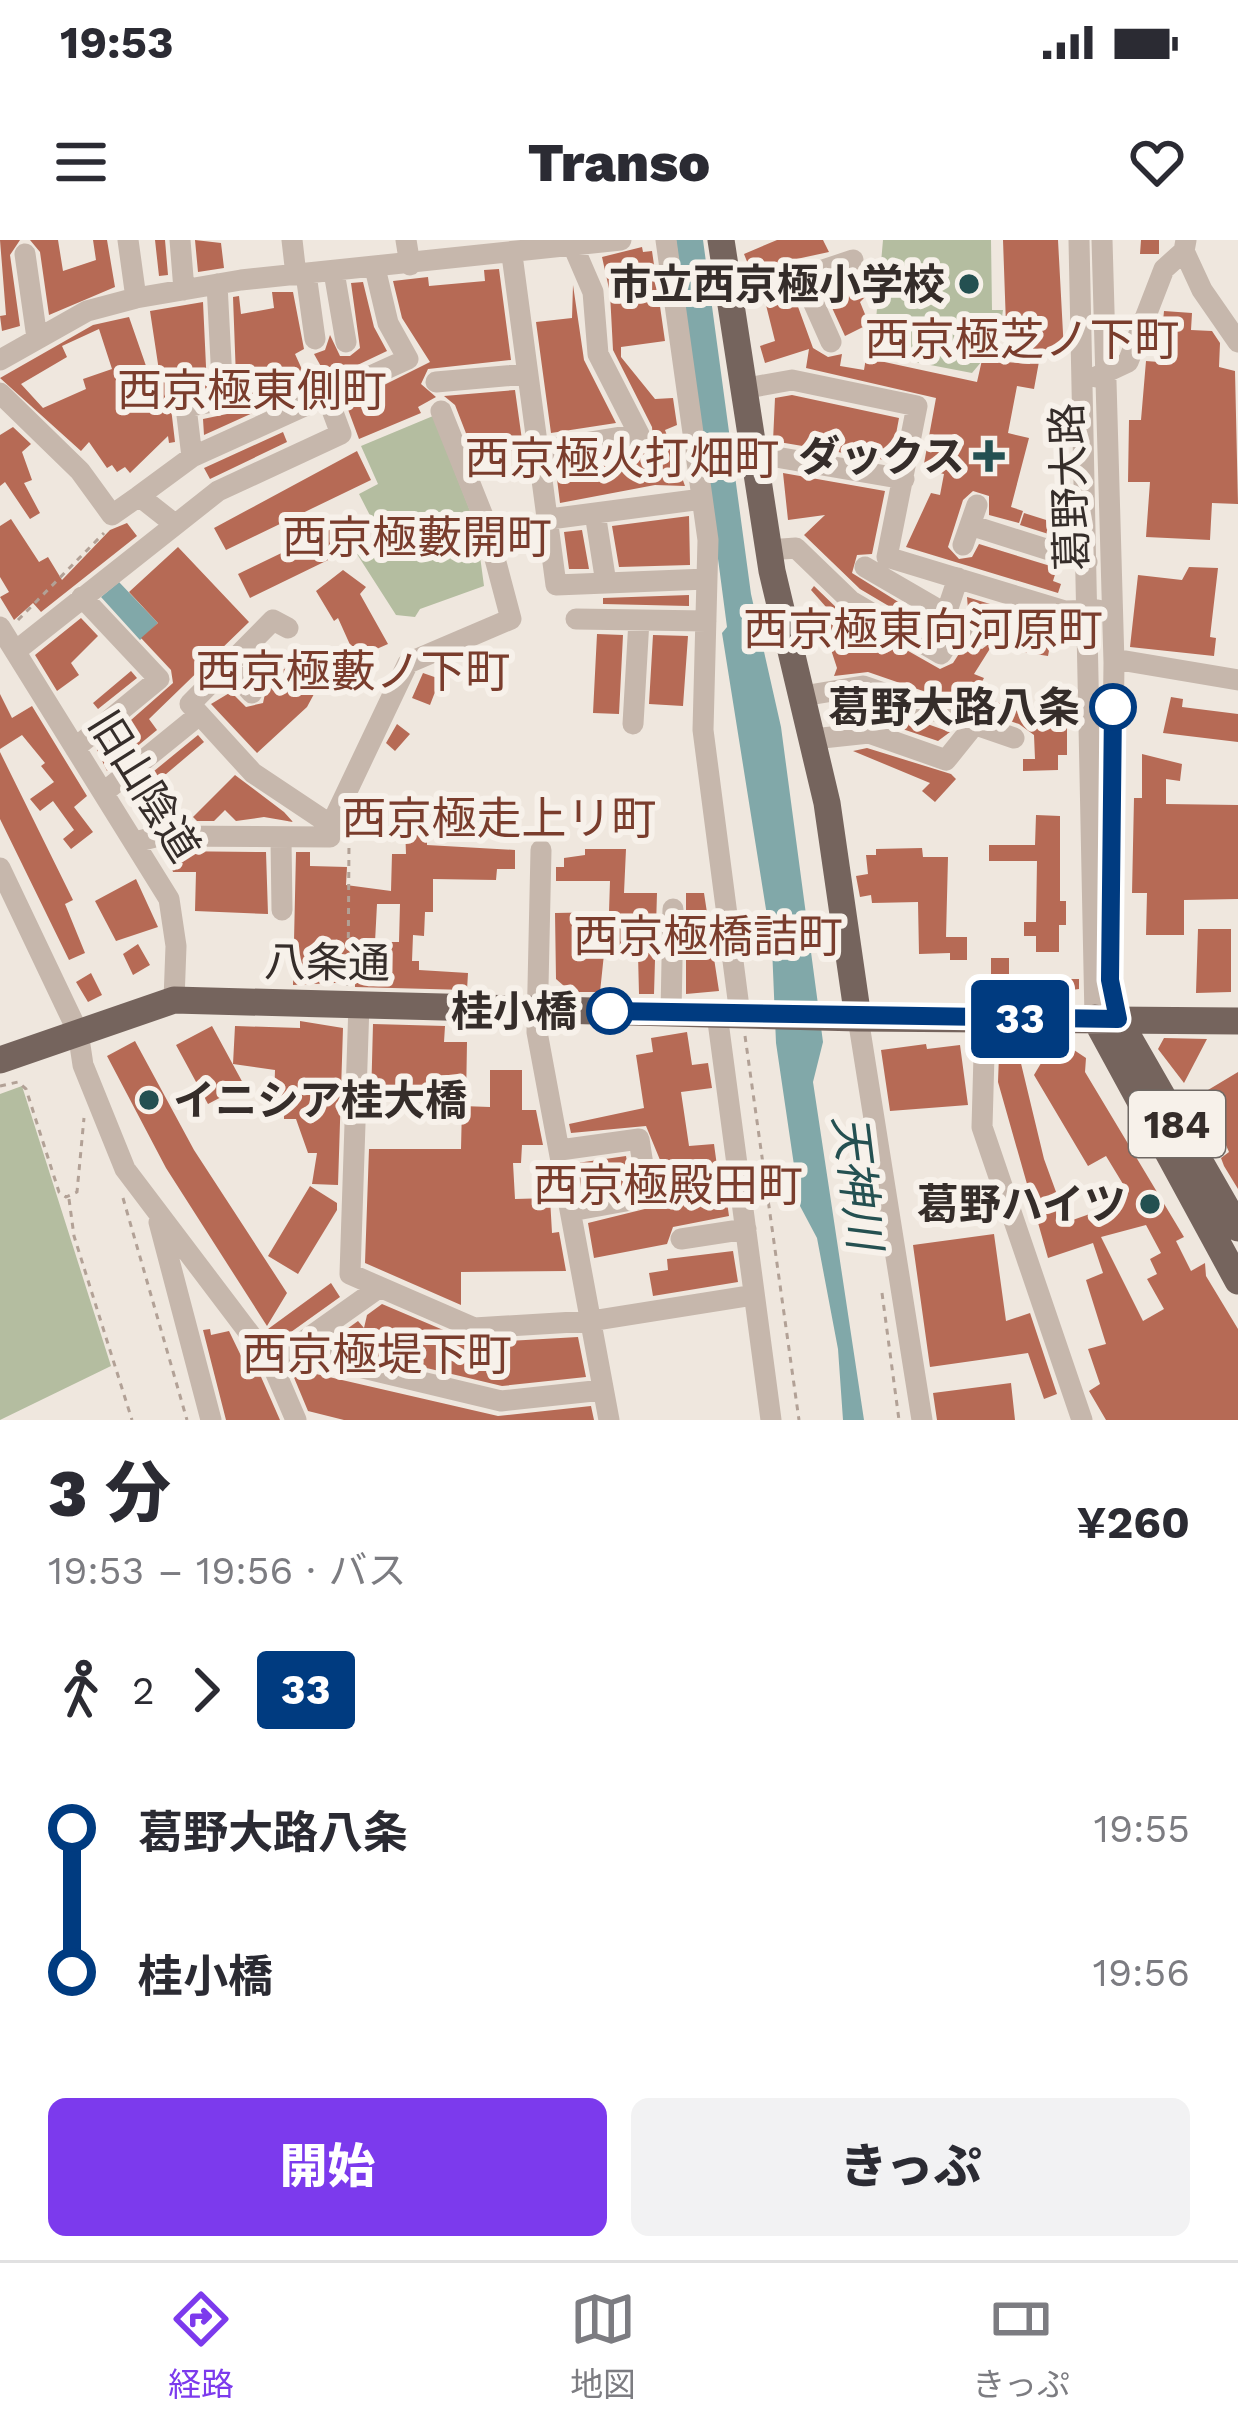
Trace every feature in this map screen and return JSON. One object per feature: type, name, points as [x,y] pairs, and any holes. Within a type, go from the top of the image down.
[{"type":"main road","points":[[721,240],[768,550],[813,740],[847,1018]]},
{"type":"main road","name":"八条通","points":[[0,1060],[174,1000],[353,1000],[847,1018],[1238,1021]]},
{"type":"main road","name":"184","points":[[1106,1019],[1238,1228]]},
{"type":"main road","name":"184","points":[[1106,1019],[1238,1281]]},
{"type":"street","points":[[128,240],[136,298]]},
{"type":"street","points":[[180,240],[184,290]]},
{"type":"street","points":[[292,240],[315,339]]},
{"type":"street","points":[[406,240],[410,265]]},
{"type":"street","points":[[0,360],[87,311],[136,298],[217,284],[410,265],[481,249],[512,255],[620,240]]},
{"type":"street","points":[[666,240],[702,499],[707,579],[703,730],[736,1015],[746,1229],[771,1420]]},
{"type":"street","name":"葛野大路","points":[[1079,240],[1114,658],[1106,1019]]},
{"type":"street","name":"葛野大路","points":[[1102,240],[1087,562],[1090,988],[1106,1019]]},
{"type":"street","points":[[1094,377],[1128,362],[1164,269],[1185,245],[1202,290],[1238,342]]},
{"type":"street","points":[[536,451],[639,434],[598,354],[593,292],[574,248]]},
{"type":"street","points":[[27,254],[37,338]]},
{"type":"street","points":[[512,255],[556,585],[707,579]]},
{"type":"street","points":[[728,287],[802,277],[854,260]]},
{"type":"street","points":[[0,392],[80,471],[112,515],[192,457],[408,359],[388,323],[374,268]]},
{"type":"street","points":[[334,272],[346,342]]},
{"type":"street","points":[[802,277],[831,342]]},
{"type":"street","points":[[192,457],[186,407],[223,400],[217,284]]},
{"type":"street","points":[[436,382],[526,374]]},
{"type":"street","points":[[742,389],[792,380],[917,406],[904,479],[878,567]]},
{"type":"street","points":[[7,636],[82,597],[172,522],[218,491],[341,434],[328,399]]},
{"type":"street","points":[[331,831],[408,663],[511,620],[485,521],[441,411]]},
{"type":"street","points":[[752,453],[904,479]]},
{"type":"street","points":[[139,496],[172,522]]},
{"type":"street","points":[[550,519],[702,499]]},
{"type":"street","points":[[595,513],[606,583]]},
{"type":"street","points":[[970,525],[1087,562]]},
{"type":"street","points":[[768,550],[796,548],[851,601],[941,654],[963,623],[958,578]]},
{"type":"street","points":[[878,567],[958,578],[1065,610],[1112,610]]},
{"type":"street","points":[[878,567],[963,623]]},
{"type":"street","points":[[75,748],[158,679],[82,597]]},
{"type":"street","points":[[576,619],[706,622]]},
{"type":"street","points":[[288,628],[273,620],[190,704],[253,772],[331,831]]},
{"type":"street","points":[[633,724],[639,620]]},
{"type":"street","name":"旧山陰道","points":[[7,636],[169,899],[175,921],[174,1000]]},
{"type":"street","points":[[1114,658],[1238,680]]},
{"type":"street","points":[[228,666],[252,693]]},
{"type":"street","points":[[803,696],[863,686],[1014,738]]},
{"type":"street","points":[[104,794],[199,715]]},
{"type":"street","points":[[813,740],[869,733],[946,760],[975,724]]},
{"type":"street","points":[[135,842],[159,836],[281,840],[331,831]]},
{"type":"street","points":[[281,840],[282,910]]},
{"type":"street","points":[[541,850],[538,1009],[609,1420]]},
{"type":"street","points":[[0,868],[125,1169],[271,1362],[296,1420]]},
{"type":"street","points":[[671,1013],[673,909]]},
{"type":"street","points":[[353,1000],[350,1274],[474,1328],[591,1321],[754,1295]]},
{"type":"street","points":[[847,1018],[922,1420]]},
{"type":"street","points":[[985,1019],[982,1127],[1082,1420]]},
{"type":"street","points":[[560,1150],[639,1139],[648,1197],[571,1211]]},
{"type":"street","points":[[156,1210],[211,1420]]},
{"type":"street","points":[[681,1239],[746,1229]]},
{"type":"street","points":[[271,1362],[380,1287]]},
{"type":"street","points":[[292,1351],[500,1410],[603,1390]]},
{"type":"path","points":[[7,636],[109,527],[112,515]]},
{"type":"path","points":[[331,831],[353,844],[353,1000]]},
{"type":"path","points":[[736,1015],[799,1420]]},
{"type":"path","points":[[0,1086],[16,1082],[25,1086],[59,1192],[68,1198],[74,1236],[133,1420]]},
{"type":"path","points":[[68,1198],[77,1192],[85,1106]]},
{"type":"path","points":[[121,1192],[187,1420]]},
{"type":"green space","name":"市立西京極小学校","points":[[883,240],[991,240],[992,310],[1003,310],[996,356],[982,361],[972,373],[873,354]]},
{"type":"green space","points":[[433,416],[476,526],[484,586],[420,609],[415,617],[396,615],[355,551],[381,537],[359,494],[378,484],[361,446]]},
{"type":"green space","points":[[22,1086],[111,1366],[0,1420],[0,1094]]},
{"type":"water","points":[[676,240],[703,240],[751,594],[781,727],[823,1042],[813,1082],[864,1420],[843,1420],[838,1349],[817,1238],[800,1206],[776,1043],[772,947],[722,633],[727,627]]},
{"type":"water","points":[[119,582],[158,623],[140,640],[101,597]]},
{"type":"building","points":[[0,240],[20,240],[10,255],[20,326],[2,331],[0,316],[6,315]]},
{"type":"building","points":[[30,240],[58,240],[63,271],[96,260],[93,240],[107,240],[115,287],[49,315],[40,252]]},
{"type":"building","points":[[155,240],[165,240],[168,275],[159,276]]},
{"type":"building","points":[[195,240],[221,243],[224,268],[198,272]]},
{"type":"building","points":[[777,240],[823,240],[829,252],[750,269],[744,254]]},
{"type":"building","points":[[1003,240],[1058,240],[1064,352],[1040,356],[1034,389],[1017,386],[1008,433],[1029,438],[1011,507],[1023,511],[1019,523],[989,515],[989,496],[973,491],[963,500],[948,547],[959,559],[972,557],[979,544],[1057,568],[1053,581],[1061,584],[1058,593],[906,547],[931,493],[940,495],[944,474],[923,469],[936,398],[806,368],[809,349],[765,363],[760,346],[775,341],[764,297],[793,293],[813,348],[828,357],[842,354],[840,366],[864,370],[866,358],[977,382],[982,360],[1030,364],[1023,325],[1006,325]]},
{"type":"building","points":[[1141,240],[1159,240],[1159,254],[1140,254]]},
{"type":"building","points":[[642,247],[643,252],[652,251],[665,341],[621,347],[621,357],[655,399],[673,398],[677,425],[665,430],[685,486],[655,485],[560,503],[555,463],[641,449],[653,440],[652,427],[613,350],[610,293],[602,257]]},
{"type":"building","points":[[499,269],[511,360],[428,369],[421,384],[436,397],[418,407],[421,413],[359,439],[346,404],[430,362],[402,318],[393,281],[428,277],[429,286],[485,281],[484,270]]},
{"type":"building","points":[[864,270],[872,290],[860,302],[869,324],[845,336],[822,286]]},
{"type":"building","points":[[363,282],[374,327],[387,351],[328,379],[314,354],[325,350],[330,335],[340,356],[350,356],[360,348],[351,283]]},
{"type":"building","points":[[573,285],[584,360],[616,423],[551,433],[536,322],[572,318]]},
{"type":"building","points":[[272,292],[293,292],[304,349],[295,354],[310,387],[204,435],[203,419],[227,414],[237,405],[233,297],[239,296],[241,314],[274,308]]},
{"type":"building","points":[[203,302],[207,388],[176,396],[171,408],[175,442],[169,443],[168,436],[130,473],[125,467],[117,472],[112,465],[107,468],[89,442],[81,451],[0,378],[93,325],[129,317],[153,386],[161,384],[150,311]],"holes":[[[99,329],[112,369],[83,379],[86,389],[43,408],[21,384],[67,357],[62,346]]]},
{"type":"building","points":[[1164,311],[1192,313],[1191,330],[1212,331],[1220,343],[1219,367],[1235,371],[1238,504],[1212,503],[1210,540],[1146,537],[1150,482],[1128,482],[1129,420],[1141,420],[1146,361],[1159,362]]},
{"type":"building","points":[[515,390],[522,440],[516,441],[517,449],[476,459],[455,405],[444,396]]},
{"type":"building","points":[[792,395],[899,418],[891,461],[773,441],[775,398]]},
{"type":"building","points":[[13,427],[31,444],[22,452],[32,480],[24,483],[40,513],[30,519],[5,482],[0,486],[0,435]]},
{"type":"building","points":[[283,432],[287,442],[210,479],[204,468]]},
{"type":"building","points":[[357,451],[371,480],[226,550],[214,528]]},
{"type":"building","points":[[783,473],[885,491],[872,554],[857,555],[852,573],[940,628],[936,634],[860,589],[804,535],[825,515],[788,520]]},
{"type":"building","points":[[1024,513],[1062,525],[1058,537],[1020,525]]},
{"type":"building","points":[[689,516],[690,565],[619,567],[612,526]]},
{"type":"building","points":[[11,519],[39,562],[48,557],[62,580],[110,530],[127,523],[137,536],[41,612],[33,603],[14,620],[0,597],[9,592],[0,577],[0,526]]},
{"type":"building","points":[[350,520],[361,544],[250,598],[238,574]]},
{"type":"building","points":[[582,530],[589,569],[569,569],[564,532]]},
{"type":"building","points":[[178,547],[249,622],[149,719],[157,730],[107,771],[97,750],[173,683],[171,670],[141,638],[158,623],[129,592]]},
{"type":"building","points":[[1189,567],[1218,568],[1210,637],[1216,638],[1214,656],[1130,647],[1138,575],[1182,580]]},
{"type":"building","points":[[343,570],[366,587],[360,594],[388,644],[356,658],[338,618],[334,621],[316,591]]},
{"type":"building","points":[[814,586],[843,614],[940,669],[953,663],[966,643],[982,649],[994,640],[993,626],[968,609],[967,597],[1046,621],[1040,638],[1051,640],[1048,656],[991,647],[974,674],[984,678],[976,693],[1034,718],[1067,717],[1067,755],[1058,755],[1058,770],[1023,771],[1023,759],[1035,759],[1034,735],[1019,724],[868,672],[834,676],[837,668],[821,619],[834,616],[811,590]]},
{"type":"building","points":[[689,595],[689,606],[603,604],[603,598]]},
{"type":"building","points":[[81,618],[98,636],[71,663],[79,675],[57,691],[35,655]]},
{"type":"building","points":[[597,634],[623,635],[619,714],[593,713]]},
{"type":"building","points":[[653,635],[688,636],[683,706],[649,704]]},
{"type":"building","points":[[263,657],[274,669],[265,677],[303,661],[321,681],[307,707],[257,753],[211,704],[231,692],[246,707],[263,703],[266,689],[248,666]]},
{"type":"building","points":[[131,671],[137,678],[98,709],[93,703]]},
{"type":"building","points":[[423,673],[440,679],[430,705],[412,698]]},
{"type":"building","points":[[0,694],[12,718],[32,706],[87,796],[74,807],[93,832],[71,849],[63,839],[74,830],[53,801],[40,811],[30,799],[54,782],[41,766],[45,763],[22,735],[0,749]]},
{"type":"building","points":[[1171,697],[1183,699],[1182,707],[1238,714],[1238,742],[1163,733]]},
{"type":"building","points":[[862,701],[950,732],[938,741],[873,719],[842,721],[838,705]]},
{"type":"building","points":[[397,724],[410,734],[395,751],[386,743]]},
{"type":"building","points":[[198,735],[204,742],[133,802],[126,794]]},
{"type":"building","points":[[867,748],[956,779],[935,802],[922,791],[930,783],[853,751]]},
{"type":"building","points":[[0,752],[73,900],[65,904],[85,953],[69,960],[0,819]]},
{"type":"building","points":[[1142,754],[1182,764],[1180,781],[1166,779],[1166,804],[1238,805],[1238,899],[1184,900],[1184,935],[1146,935],[1147,893],[1132,893],[1134,798],[1142,798]]},
{"type":"building","points":[[235,775],[293,822],[264,817],[236,821],[225,810],[214,821],[197,821],[193,817]]},
{"type":"building","points":[[404,798],[427,798],[427,845],[515,850],[515,869],[497,869],[496,880],[433,879],[433,912],[425,912],[424,936],[413,935],[412,961],[419,961],[419,970],[468,973],[467,990],[355,987],[355,982],[293,985],[296,852],[310,852],[310,866],[347,867],[346,885],[391,891],[392,854],[406,854]],"holes":[[[377,904],[400,904],[399,942],[375,942]]]},
{"type":"building","points":[[1036,815],[1060,816],[1060,901],[1066,901],[1066,925],[1059,925],[1059,952],[1036,952],[1036,936],[1024,936],[1024,922],[1036,922],[1037,861],[989,861],[989,845],[1035,845]]},
{"type":"building","points":[[922,848],[923,857],[948,857],[946,937],[967,937],[967,960],[950,960],[950,953],[919,954],[918,902],[872,903],[871,895],[860,897],[856,876],[868,874],[866,855],[876,855],[876,849]]},
{"type":"building","points":[[585,849],[626,849],[624,893],[657,893],[654,994],[639,994],[638,954],[604,954],[600,992],[571,992],[556,979],[555,913],[609,912],[610,881],[556,881],[556,867],[564,867],[564,858],[585,855]]},
{"type":"building","points":[[167,851],[266,852],[268,914],[195,911],[196,872],[173,872]]},
{"type":"building","points":[[136,879],[158,927],[116,941],[95,901]]},
{"type":"building","points":[[686,893],[704,893],[719,991],[686,994]]},
{"type":"building","points":[[1198,929],[1231,929],[1231,992],[1196,993]]},
{"type":"building","points":[[138,944],[150,965],[133,975],[123,954]]},
{"type":"building","points":[[991,958],[1009,958],[1009,984],[991,984]]},
{"type":"building","points":[[91,973],[102,995],[88,1002],[76,982]]},
{"type":"building","points":[[1029,979],[1079,979],[1079,989],[1029,996]]},
{"type":"building","points":[[300,1021],[343,1028],[338,1185],[312,1184],[317,1153],[308,1153],[296,1119],[284,1119],[284,1101],[274,1101],[275,1070],[233,1064],[235,1026],[300,1028]]},
{"type":"building","points":[[373,1024],[445,1026],[444,1042],[467,1042],[466,1101],[371,1100]]},
{"type":"building","points":[[212,1026],[244,1085],[208,1104],[176,1045]]},
{"type":"building","points":[[687,1032],[692,1065],[708,1063],[712,1088],[681,1092],[689,1146],[714,1144],[722,1203],[727,1202],[729,1216],[673,1227],[667,1244],[594,1258],[588,1223],[669,1203],[665,1172],[646,1126],[571,1133],[569,1124],[644,1108],[636,1055],[653,1052],[651,1038]]},
{"type":"building","points":[[1164,1038],[1207,1039],[1184,1083],[1158,1049]]},
{"type":"building","points":[[135,1041],[194,1150],[287,1293],[267,1326],[166,1168],[107,1056]]},
{"type":"building","points":[[926,1044],[927,1049],[960,1045],[968,1105],[890,1111],[881,1050]]},
{"type":"building","points":[[1068,1046],[1086,1058],[1085,1072],[1184,1237],[1176,1241],[1191,1271],[1205,1263],[1206,1276],[1238,1329],[1238,1420],[1106,1420],[1089,1391],[1100,1384],[1088,1349],[1106,1344],[1086,1280],[1103,1273],[1093,1243],[1048,1258],[998,1082],[999,1055],[1018,1051],[1044,1159],[1067,1222],[1121,1203],[1116,1186],[1123,1184],[1106,1156],[1088,1166],[1034,1075],[1047,1053]],"holes":[[[1146,1225],[1161,1253],[1150,1259],[1157,1274],[1147,1279],[1164,1309],[1143,1321],[1101,1237]]]},
{"type":"building","points":[[490,1070],[522,1070],[522,1110],[536,1110],[543,1145],[522,1145],[521,1163],[513,1163],[515,1199],[550,1198],[552,1233],[559,1232],[566,1271],[461,1272],[461,1305],[365,1263],[369,1149],[461,1149],[462,1106],[490,1107]]},
{"type":"building","points":[[1238,1072],[1238,1189],[1221,1158],[1229,1152],[1203,1093]]},
{"type":"building","points":[[626,1156],[631,1185],[582,1194],[577,1163]]},
{"type":"building","points":[[310,1186],[337,1203],[337,1210],[298,1274],[268,1256]]},
{"type":"building","points":[[994,1234],[1006,1321],[1030,1313],[1057,1394],[1044,1399],[1028,1353],[930,1367],[913,1245]]},
{"type":"building","points":[[733,1251],[738,1282],[653,1296],[649,1273],[668,1270],[667,1259]]},
{"type":"building","points":[[331,1283],[340,1297],[277,1342],[268,1329]]},
{"type":"building","points":[[382,1304],[474,1343],[578,1337],[586,1377],[502,1386],[326,1344],[358,1321],[364,1328],[367,1315]]},
{"type":"building","points":[[210,1329],[211,1335],[229,1331],[244,1362],[258,1370],[280,1420],[226,1420],[203,1330]]},
{"type":"building","points":[[290,1368],[498,1416],[591,1406],[594,1420],[344,1420],[308,1411]]},
{"type":"building","points":[[1011,1383],[1015,1420],[937,1420],[933,1393]]},
{"type":"bus line","name":"33","points":[[610,1011],[1118,1019],[1110,980],[1113,707]]},
{"type":"place","name":"市立西京極小学校","points":[[969,284]]},
{"type":"place","name":"ダックス","points":[[989,456]]},
{"type":"place","name":"葛野大路八条","points":[[1113,707]]},
{"type":"place","name":"桂小橋","points":[[610,1011]]},
{"type":"place","name":"イニシア桂大橋","points":[[149,1100]]},
{"type":"place","name":"葛野ハイツ","points":[[1150,1204]]},
{"type":"district","name":"西京極芝ノ下町","points":[[1022,339]]},
{"type":"district","name":"西京極東側町","points":[[252,390]]},
{"type":"district","name":"西京極火打畑町","points":[[622,458]]},
{"type":"district","name":"西京極藪開町","points":[[417,537]]},
{"type":"district","name":"西京極東向河原町","points":[[923,629]]},
{"type":"district","name":"西京極藪ノ下町","points":[[353,671]]},
{"type":"district","name":"西京極走上リ町","points":[[499,818]]},
{"type":"district","name":"西京極橋詰町","points":[[708,936]]},
{"type":"district","name":"西京極殿田町","points":[[668,1185]]},
{"type":"district","name":"西京極堤下町","points":[[377,1354]]},
{"type":"water label","name":"天神川","points":[[858,1182]]}]
